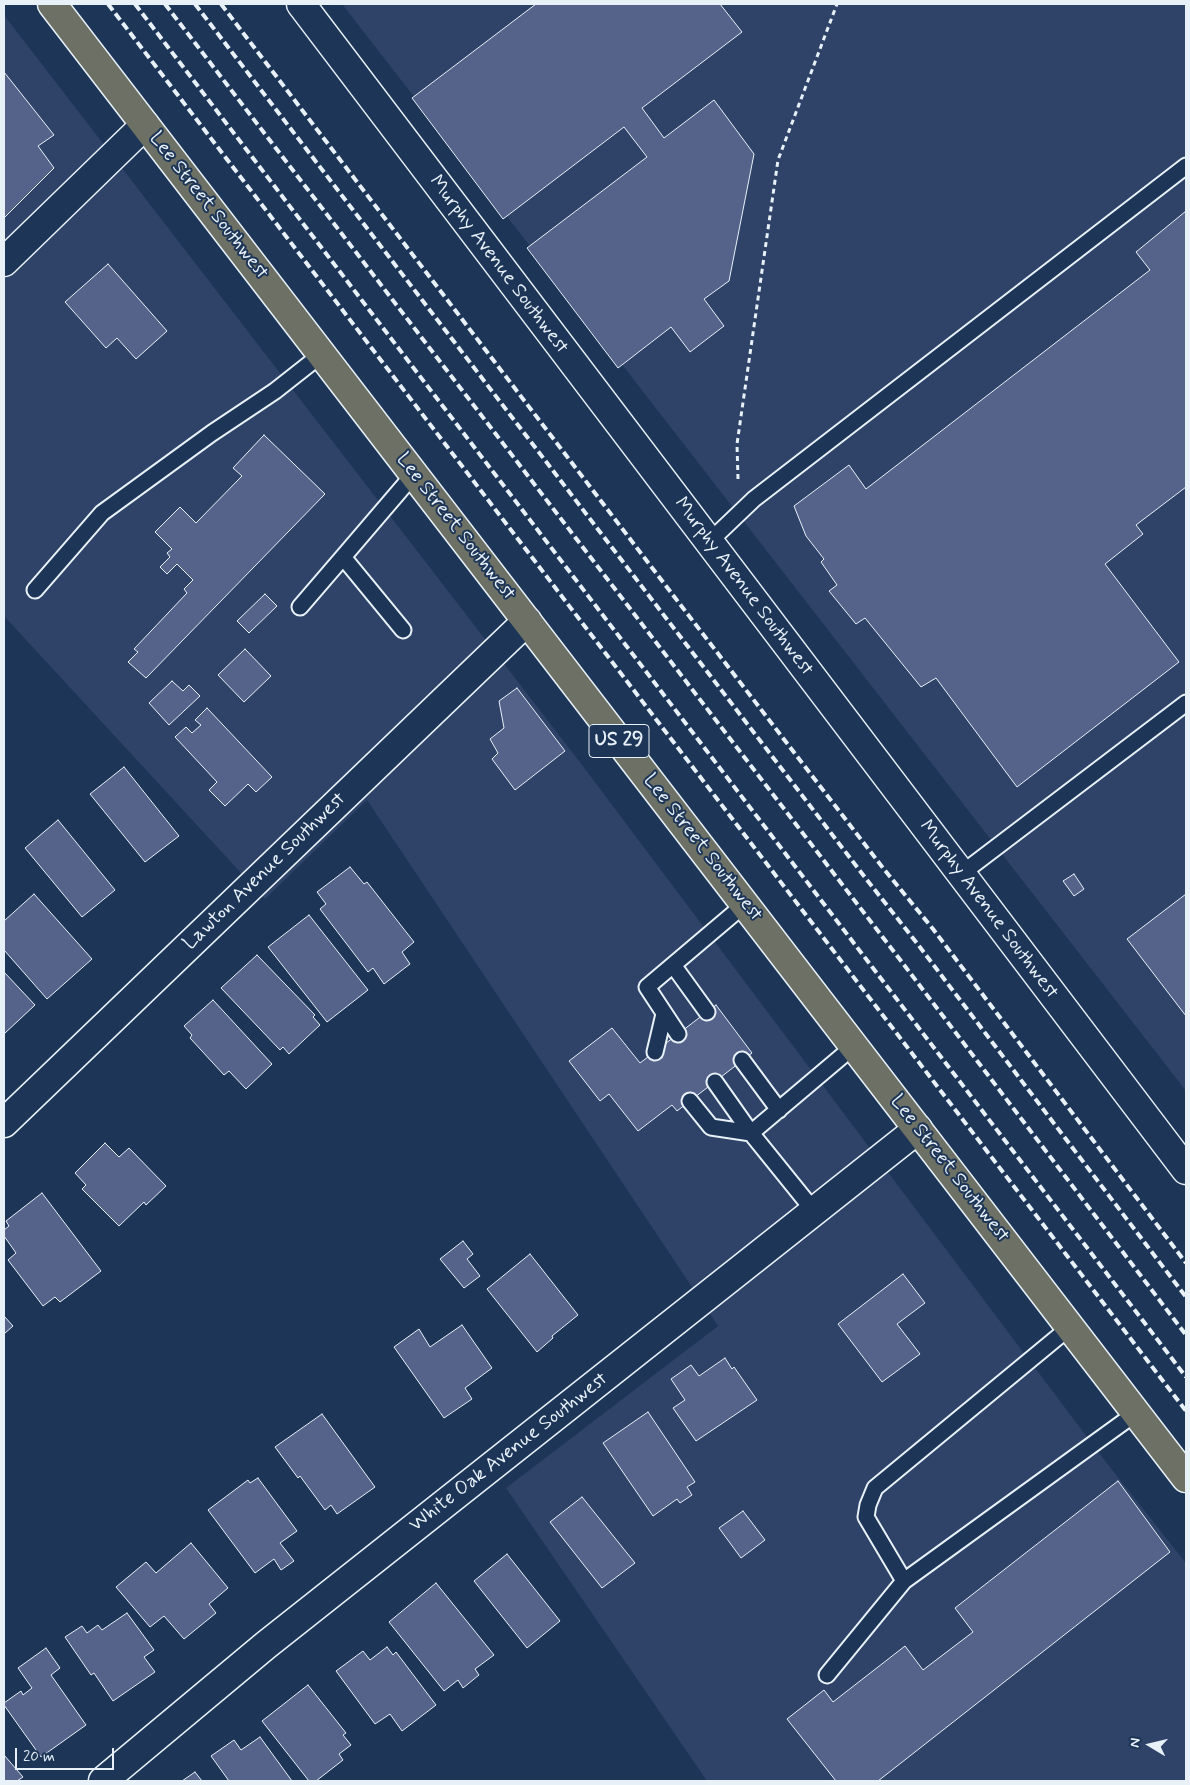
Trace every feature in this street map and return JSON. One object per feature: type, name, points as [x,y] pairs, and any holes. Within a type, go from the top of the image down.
[{"type":"main road","name":"Lee Street Southwest","points":[[52,4],[1186,1478]]},
{"type":"street","name":"Murphy Avenue Southwest","points":[[301,4],[1186,1170]]},
{"type":"street","points":[[4,262],[145,125]]},
{"type":"street","name":"Lawton Avenue Southwest","points":[[4,1123],[527,622]]},
{"type":"street","name":"White Oak Avenue Southwest","points":[[103,1781],[266,1645],[918,1129]]},
{"type":"lane","points":[[709,542],[762,492],[1186,166]]},
{"type":"lane","points":[[36,590],[102,514],[212,433],[275,391],[322,354]]},
{"type":"lane","points":[[300,607],[414,474]]},
{"type":"lane","points":[[343,557],[403,630]]},
{"type":"lane","points":[[961,874],[1186,703]]},
{"type":"lane","points":[[678,1034],[647,987],[745,904]]},
{"type":"lane","points":[[673,965],[707,1012]]},
{"type":"lane","points":[[655,1052],[664,1014]]},
{"type":"lane","points":[[690,1101],[711,1127],[752,1132],[854,1046]]},
{"type":"lane","points":[[742,1060],[779,1110]]},
{"type":"lane","points":[[715,1082],[814,1211]]},
{"type":"lane","points":[[904,1581],[866,1517],[868,1505],[875,1488],[1070,1326]]},
{"type":"lane","points":[[827,1675],[904,1581],[1136,1414]]},
{"type":"path","points":[[739,513],[737,444],[778,160],[837,4]]},
{"type":"shaded area","points":[[342,4],[1186,4],[1186,1091]]},
{"type":"shaded area","points":[[4,15],[579,761],[1102,1457],[1186,1563],[1186,1781],[707,1781],[506,1488],[718,1326],[367,800],[265,899],[4,616]]},
{"type":"building","points":[[536,4],[720,4],[742,32],[642,108],[664,138],[714,100],[754,154],[729,281],[704,299],[724,326],[690,352],[671,327],[618,368],[527,248],[647,157],[624,127],[503,219],[412,98]]},
{"type":"building","points":[[4,72],[54,135],[38,146],[54,168],[4,218]]},
{"type":"building","points":[[1186,211],[1186,487],[1136,525],[1143,534],[1105,564],[1179,662],[1017,787],[936,678],[921,687],[865,618],[856,624],[829,591],[837,585],[821,562],[824,559],[806,536],[794,506],[849,465],[866,489],[1150,270],[1136,252]]},
{"type":"building","points":[[108,264],[167,331],[136,359],[117,338],[106,348],[65,302]]},
{"type":"building","points":[[264,435],[325,494],[146,678],[128,662],[138,652],[134,649],[187,593],[184,589],[193,580],[177,564],[167,574],[160,567],[170,557],[167,553],[172,549],[155,532],[180,507],[196,523],[242,476],[233,468]]},
{"type":"building","points":[[265,594],[277,606],[249,633],[237,621]]},
{"type":"building","points":[[245,649],[271,676],[244,702],[218,675]]},
{"type":"building","points":[[172,681],[183,691],[189,685],[200,696],[169,725],[149,703]]},
{"type":"building","points":[[517,688],[565,751],[515,790],[492,759],[498,753],[490,739],[504,728],[499,701]]},
{"type":"building","points":[[207,708],[272,777],[256,792],[248,784],[225,806],[209,790],[217,782],[175,737],[186,727],[192,733],[201,725],[195,720]]},
{"type":"building","points":[[124,767],[179,836],[145,862],[90,794]]},
{"type":"building","points":[[58,820],[115,890],[82,917],[25,848]]},
{"type":"building","points":[[350,867],[364,884],[367,882],[414,942],[402,952],[410,964],[384,984],[373,968],[368,972],[320,909],[326,904],[317,892]]},
{"type":"building","points":[[1074,874],[1084,889],[1074,896],[1063,881]]},
{"type":"building","points":[[34,894],[92,959],[47,999],[4,950],[4,921]]},
{"type":"building","points":[[1186,894],[1186,1016],[1127,939]]},
{"type":"building","points":[[309,915],[368,990],[327,1022],[268,947]]},
{"type":"building","points":[[257,955],[315,1015],[313,1017],[320,1025],[289,1054],[283,1047],[280,1050],[221,988]]},
{"type":"building","points":[[4,972],[35,1005],[4,1034]]},
{"type":"building","points":[[213,1000],[272,1064],[246,1089],[229,1071],[224,1075],[190,1038],[192,1035],[184,1026]]},
{"type":"building","points":[[716,1005],[752,1053],[677,1111],[672,1105],[638,1131],[609,1094],[600,1101],[569,1061],[612,1028],[640,1063]]},
{"type":"building","points":[[105,1143],[119,1157],[129,1148],[166,1186],[146,1205],[144,1202],[119,1226],[82,1189],[86,1185],[75,1173]]},
{"type":"building","points":[[42,1193],[101,1271],[60,1302],[55,1297],[43,1306],[8,1260],[16,1253],[4,1236],[4,1230],[9,1226],[6,1221]]},
{"type":"building","points":[[463,1241],[473,1254],[467,1259],[480,1276],[464,1288],[440,1259]]},
{"type":"building","points":[[530,1254],[578,1315],[552,1336],[553,1338],[537,1352],[487,1289]]},
{"type":"building","points":[[903,1274],[925,1303],[897,1324],[920,1354],[882,1382],[838,1324]]},
{"type":"building","points":[[4,1316],[13,1326],[4,1334]]},
{"type":"building","points":[[462,1325],[492,1368],[465,1388],[472,1399],[444,1418],[394,1347],[419,1329],[430,1347]]},
{"type":"building","points":[[725,1358],[732,1369],[734,1367],[757,1400],[696,1441],[673,1408],[685,1400],[671,1379],[691,1365],[699,1376]]},
{"type":"building","points":[[648,1412],[695,1482],[687,1487],[692,1495],[680,1503],[677,1499],[653,1516],[603,1443]]},
{"type":"building","points":[[322,1414],[375,1487],[337,1514],[331,1505],[325,1510],[300,1476],[298,1478],[275,1447]]},
{"type":"building","points":[[258,1478],[297,1531],[280,1543],[294,1561],[281,1570],[274,1559],[255,1573],[208,1510],[248,1480],[250,1483]]},
{"type":"building","points":[[1118,1481],[1170,1552],[878,1781],[836,1781],[787,1719],[824,1690],[833,1702],[905,1646],[923,1670],[973,1632],[955,1608]]},
{"type":"building","points":[[582,1497],[635,1563],[602,1588],[550,1522]]},
{"type":"building","points":[[743,1511],[765,1540],[741,1558],[719,1528]]},
{"type":"building","points":[[191,1543],[228,1588],[209,1604],[216,1613],[184,1639],[164,1616],[150,1627],[116,1587],[146,1562],[156,1573]]},
{"type":"building","points":[[507,1554],[560,1621],[527,1648],[474,1581]]},
{"type":"building","points":[[436,1583],[494,1655],[475,1669],[479,1675],[463,1688],[458,1680],[444,1691],[389,1622]]},
{"type":"building","points":[[127,1613],[154,1650],[144,1657],[155,1672],[113,1701],[94,1673],[91,1675],[65,1637],[82,1626],[87,1633],[98,1625],[102,1630]]},
{"type":"building","points":[[387,1647],[393,1655],[396,1652],[436,1705],[402,1731],[390,1714],[375,1724],[336,1671],[363,1651],[370,1660]]},
{"type":"building","points":[[46,1648],[60,1668],[51,1675],[86,1725],[41,1757],[4,1703],[21,1691],[23,1695],[32,1688],[18,1668]]},
{"type":"building","points":[[308,1685],[346,1733],[343,1735],[351,1745],[339,1754],[343,1760],[316,1781],[309,1781],[262,1721]]},
{"type":"building","points":[[260,1737],[292,1781],[229,1781],[211,1756],[234,1740],[241,1750]]},
{"type":"building","points":[[4,1755],[23,1777],[17,1781],[4,1781]]},
{"type":"building","points":[[195,1772],[202,1781],[182,1781]]},
{"type":"railway","points":[[108,4],[1186,1411]]},
{"type":"railway","points":[[135,4],[1186,1377]]},
{"type":"railway","points":[[165,4],[898,957],[1186,1335]]},
{"type":"railway","points":[[195,4],[916,942],[1186,1297]]},
{"type":"railway","points":[[221,4],[883,868],[933,929],[1186,1263]]}]
